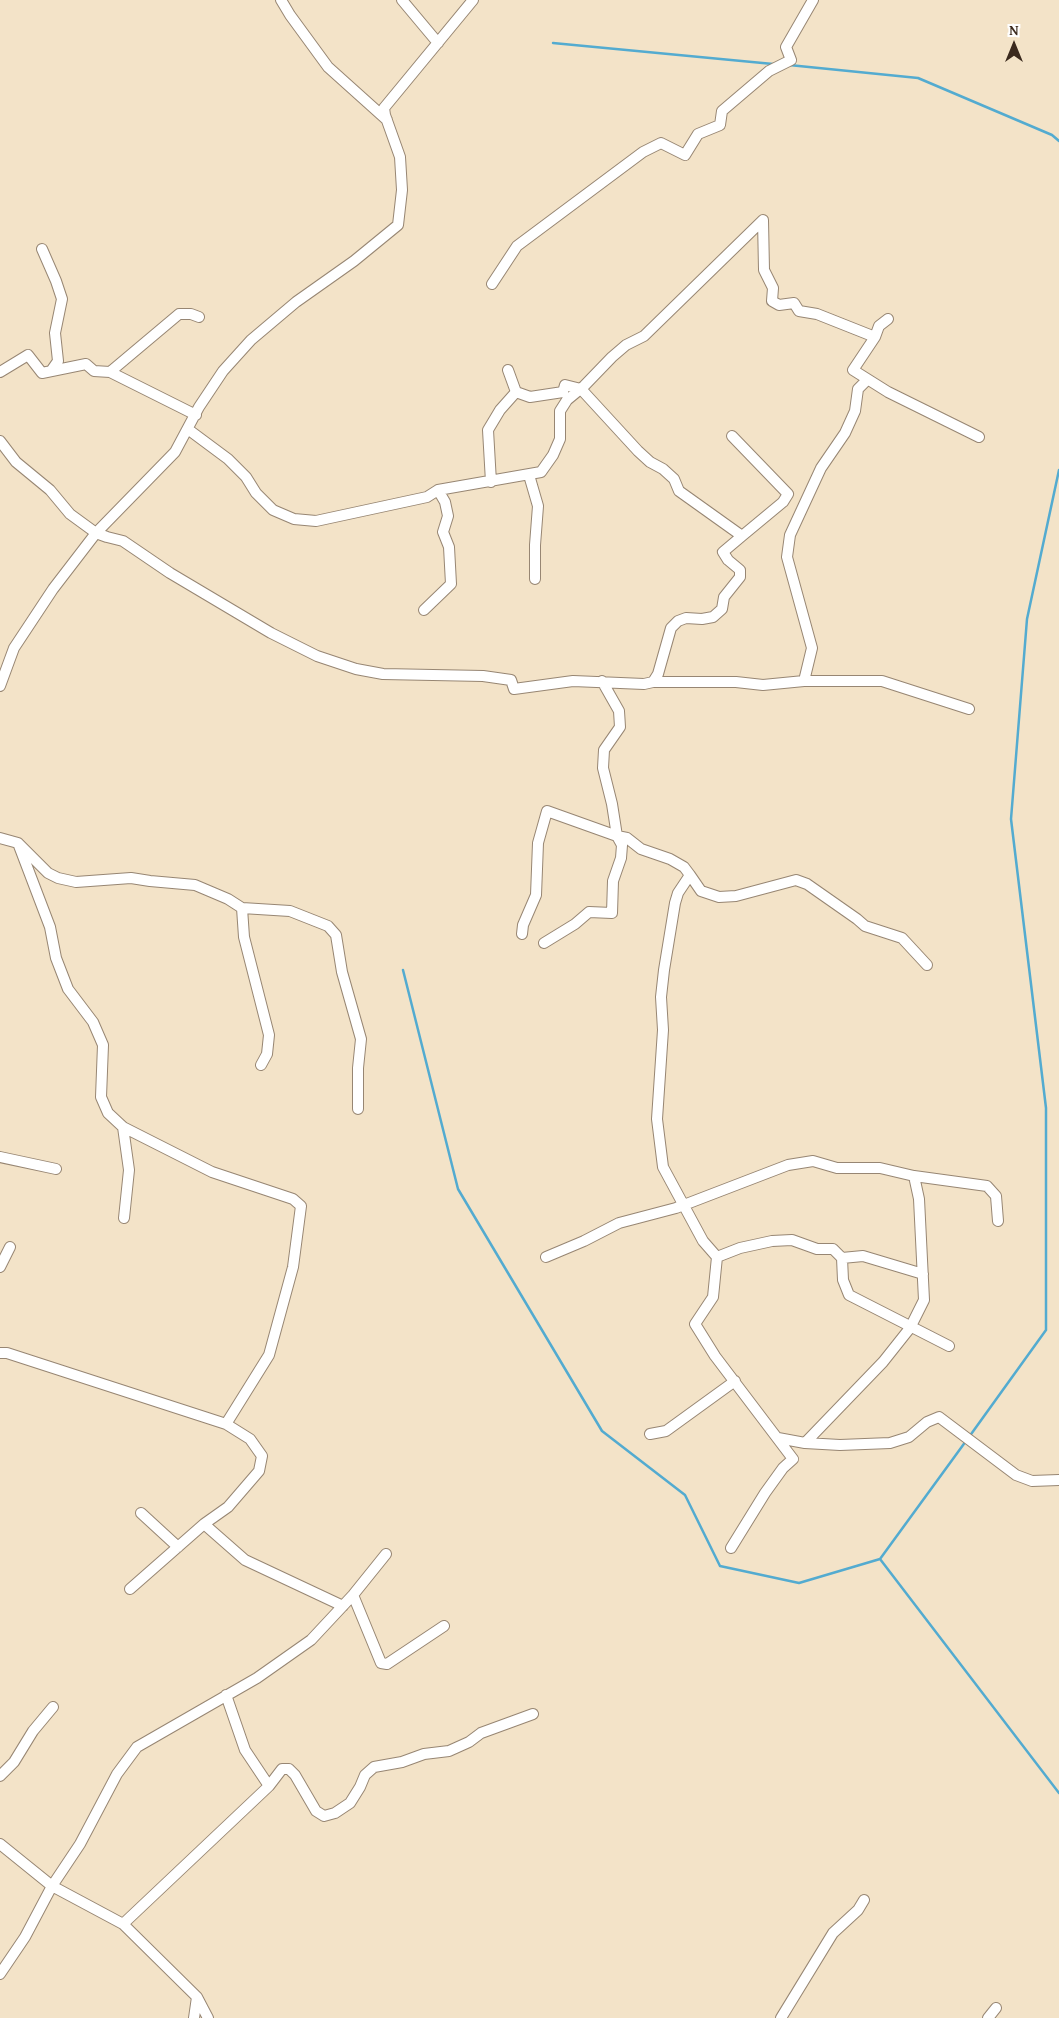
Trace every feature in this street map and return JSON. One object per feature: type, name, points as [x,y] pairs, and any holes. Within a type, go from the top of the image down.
[{"type":"street","points":[[281,0],[328,67],[387,120]]},
{"type":"street","points":[[402,0],[438,43]]},
{"type":"street","points":[[0,686],[14,648],[53,589],[96,533],[175,452],[223,371],[251,340],[296,302],[354,261],[398,225],[402,190],[400,158],[384,108],[473,0]]},
{"type":"street","points":[[492,284],[517,246],[643,152],[661,143],[685,155],[698,134],[720,125],[722,111],[769,71],[791,60],[786,47],[813,0]]},
{"type":"street","points":[[188,430],[228,458],[246,477],[256,493],[273,510],[294,519],[316,521],[427,497],[438,490],[541,472],[553,455],[560,439],[560,411],[567,400],[581,389],[626,345],[644,336],[763,220],[764,270],[773,288],[772,301],[779,305],[794,303],[799,310],[824,316],[875,336]]},
{"type":"street","points":[[42,249],[62,299],[55,333],[58,361],[51,371]]},
{"type":"street","points":[[110,372],[175,317],[180,314],[191,314],[199,317]]},
{"type":"street","points":[[888,319],[879,326],[854,370],[867,380],[979,437]]},
{"type":"street","points":[[0,372],[28,355],[42,373],[86,364],[94,371],[110,372],[196,415]]},
{"type":"street","points":[[508,370],[516,392]]},
{"type":"street","points":[[804,681],[812,648],[787,557],[790,535],[821,468],[845,433],[855,411],[858,389],[867,380]]},
{"type":"street","points":[[516,392],[530,397],[563,392],[565,384],[581,389],[638,451],[674,479],[679,491],[742,536]]},
{"type":"street","points":[[491,482],[488,430],[500,410],[516,392]]},
{"type":"street","points":[[653,682],[658,674],[671,628],[678,621],[686,618],[702,619],[713,617],[722,609],[724,598],[740,577],[740,570],[728,560],[724,552],[783,502],[788,494],[732,436]]},
{"type":"street","points":[[0,441],[16,462],[50,490],[70,514],[96,533],[124,541],[170,573],[271,633],[317,656],[356,669],[383,674],[483,676],[511,680],[514,689],[573,682],[602,681],[644,684],[653,682],[736,682],[763,685],[804,681],[882,681],[969,709]]},
{"type":"street","points":[[529,475],[538,506],[535,544],[536,579]]},
{"type":"street","points":[[424,610],[451,584],[449,548],[443,532],[448,516],[445,502],[438,490]]},
{"type":"street","points":[[544,944],[575,924],[589,912],[612,913],[613,881],[622,845],[617,836],[612,804],[603,768],[604,750],[620,726],[619,712],[602,681]]},
{"type":"street","points":[[522,934],[523,925],[536,894],[538,843],[547,811],[627,838],[641,849],[670,859],[684,867],[701,891],[718,897],[736,896],[796,880],[807,884],[865,926],[902,938],[927,965]]},
{"type":"street","points":[[0,838],[18,843],[48,873],[58,878],[76,882],[131,878],[195,885],[228,899],[242,908],[290,911],[328,926],[336,935],[342,972],[361,1039],[358,1068],[358,1109]]},
{"type":"street","points":[[18,843],[50,927],[56,958],[68,989],[93,1022],[103,1045],[101,1097],[108,1113],[123,1127],[212,1172],[293,1199],[301,1206],[293,1267],[268,1355],[226,1424]]},
{"type":"street","points":[[690,875],[678,893],[675,903],[661,997],[663,1030],[657,1119],[663,1167],[703,1241],[717,1257],[713,1297],[695,1324],[715,1356],[794,1458],[784,1468],[765,1494],[731,1548]]},
{"type":"street","points":[[242,908],[244,937],[268,1035],[267,1054],[261,1065]]},
{"type":"street","points":[[123,1127],[129,1170],[124,1218]]},
{"type":"street","points":[[0,1157],[56,1169]]},
{"type":"street","points":[[546,1257],[584,1242],[619,1223],[650,1216],[683,1205],[788,1165],[813,1161],[837,1168],[880,1168],[914,1176],[987,1186],[996,1196],[998,1221]]},
{"type":"street","points":[[805,1443],[883,1362],[910,1328],[924,1300],[919,1199],[914,1176]]},
{"type":"street","points":[[717,1257],[740,1248],[772,1241],[792,1240],[817,1249],[833,1249],[842,1258],[843,1280],[849,1295],[879,1309],[910,1328],[949,1346]]},
{"type":"street","points":[[0,1267],[10,1247]]},
{"type":"street","points":[[842,1258],[864,1256],[923,1274]]},
{"type":"street","points":[[0,1353],[7,1353],[226,1424],[250,1438],[262,1456],[259,1471],[228,1507],[204,1524],[130,1589]]},
{"type":"street","points":[[650,1434],[666,1431],[735,1381]]},
{"type":"street","points":[[778,1438],[805,1443],[840,1445],[890,1444],[909,1437],[927,1422],[938,1417],[1016,1475],[1032,1481],[1059,1480]]},
{"type":"street","points":[[141,1513],[178,1547]]},
{"type":"street","points":[[204,1524],[245,1560],[343,1606]]},
{"type":"street","points":[[0,1974],[25,1937],[52,1886],[80,1844],[117,1774],[137,1747],[257,1678],[311,1640],[353,1595],[386,1554]]},
{"type":"street","points":[[353,1595],[381,1663],[387,1664],[444,1626]]},
{"type":"street","points":[[226,1696],[245,1750],[269,1786]]},
{"type":"street","points":[[0,1776],[14,1762],[33,1731],[53,1707]]},
{"type":"street","points":[[123,1924],[269,1786],[282,1769],[289,1769],[295,1775],[316,1811],[324,1816],[335,1813],[350,1803],[365,1776],[374,1767],[402,1762],[424,1754],[449,1750],[469,1742],[481,1733],[533,1714]]},
{"type":"street","points":[[0,1844],[52,1886],[123,1924],[198,1997],[208,2018]]},
{"type":"street","points":[[782,2018],[833,1933],[858,1910],[864,1900]]},
{"type":"street","points":[[194,2018],[198,1997]]},
{"type":"street","points":[[988,2018],[996,2008]]},
{"type":"waterway","points":[[553,43],[773,64]]},
{"type":"waterway","points":[[789,65],[918,78],[1052,135],[1059,141]]},
{"type":"waterway","points":[[969,1437],[1046,1330],[1046,1108],[1011,819],[1027,619],[1059,470]]},
{"type":"waterway","points":[[403,970],[458,1189],[602,1431],[685,1495],[720,1566],[799,1583],[880,1559],[1059,1793]]},
{"type":"waterway","points":[[880,1559],[966,1441]]}]
